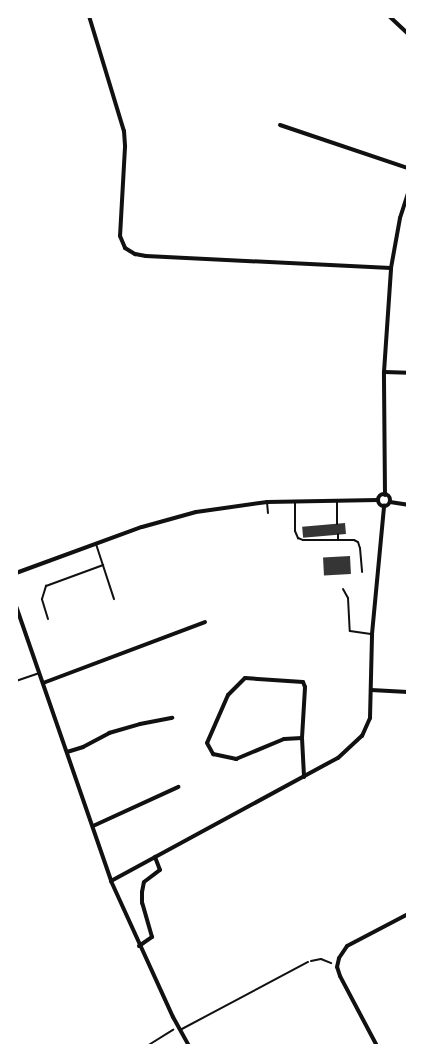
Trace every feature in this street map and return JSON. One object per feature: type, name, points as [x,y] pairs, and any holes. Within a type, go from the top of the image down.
[{"type":"street","points":[[89,16],[124,131],[125,147],[120,236],[125,248],[135,254],[146,256],[391,268]]},
{"type":"street","points":[[389,16],[408,34]]},
{"type":"street","points":[[280,125],[408,168]]},
{"type":"street","points":[[390,502],[385,495],[384,372],[391,268],[400,218],[408,194]]},
{"type":"street","points":[[384,372],[408,373]]},
{"type":"street","points":[[378,500],[380,496],[385,495]]},
{"type":"street","points":[[16,573],[142,527],[196,512],[267,502],[295,501],[378,500],[384,506]]},
{"type":"street","points":[[384,506],[390,502],[408,505]]},
{"type":"street","points":[[111,881],[338,758],[362,736],[370,718],[372,634],[384,506]]},
{"type":"street","points":[[16,606],[111,881],[139,946],[189,1046]]},
{"type":"street","points":[[43,683],[205,622]]},
{"type":"street","points":[[302,738],[284,739],[239,759],[213,754],[207,743],[228,695],[245,678],[303,682],[305,687],[302,738],[304,777]]},
{"type":"street","points":[[371,690],[408,692]]},
{"type":"street","points":[[67,752],[116,731],[172,718]]},
{"type":"street","points":[[93,826],[178,787]]},
{"type":"street","points":[[139,946],[152,937],[142,903],[142,892],[144,882],[160,870],[155,858]]},
{"type":"street","points":[[378,1046],[353,1003],[337,967],[339,958],[347,946],[408,914]]},
{"type":"lane","points":[[336,500],[337,524]]},
{"type":"lane","points":[[295,501],[295,531],[298,538],[303,540],[354,540],[358,542],[362,572]]},
{"type":"lane","points":[[267,502],[268,513]]},
{"type":"lane","points":[[338,534],[338,540]]},
{"type":"lane","points":[[96,544],[114,599]]},
{"type":"lane","points":[[48,619],[42,599],[46,586],[103,565]]},
{"type":"lane","points":[[343,589],[348,598],[350,631],[372,634]]},
{"type":"lane","points":[[16,680],[39,673]]},
{"type":"lane","points":[[179,1028],[308,962]]},
{"type":"path","points":[[308,962],[321,959],[337,967]]},
{"type":"path","points":[[147,1046],[179,1028]]},
{"type":"building","points":[[345,523],[346,534],[303,538],[302,527]]},
{"type":"building","points":[[350,556],[351,574],[324,575],[323,557]]}]
